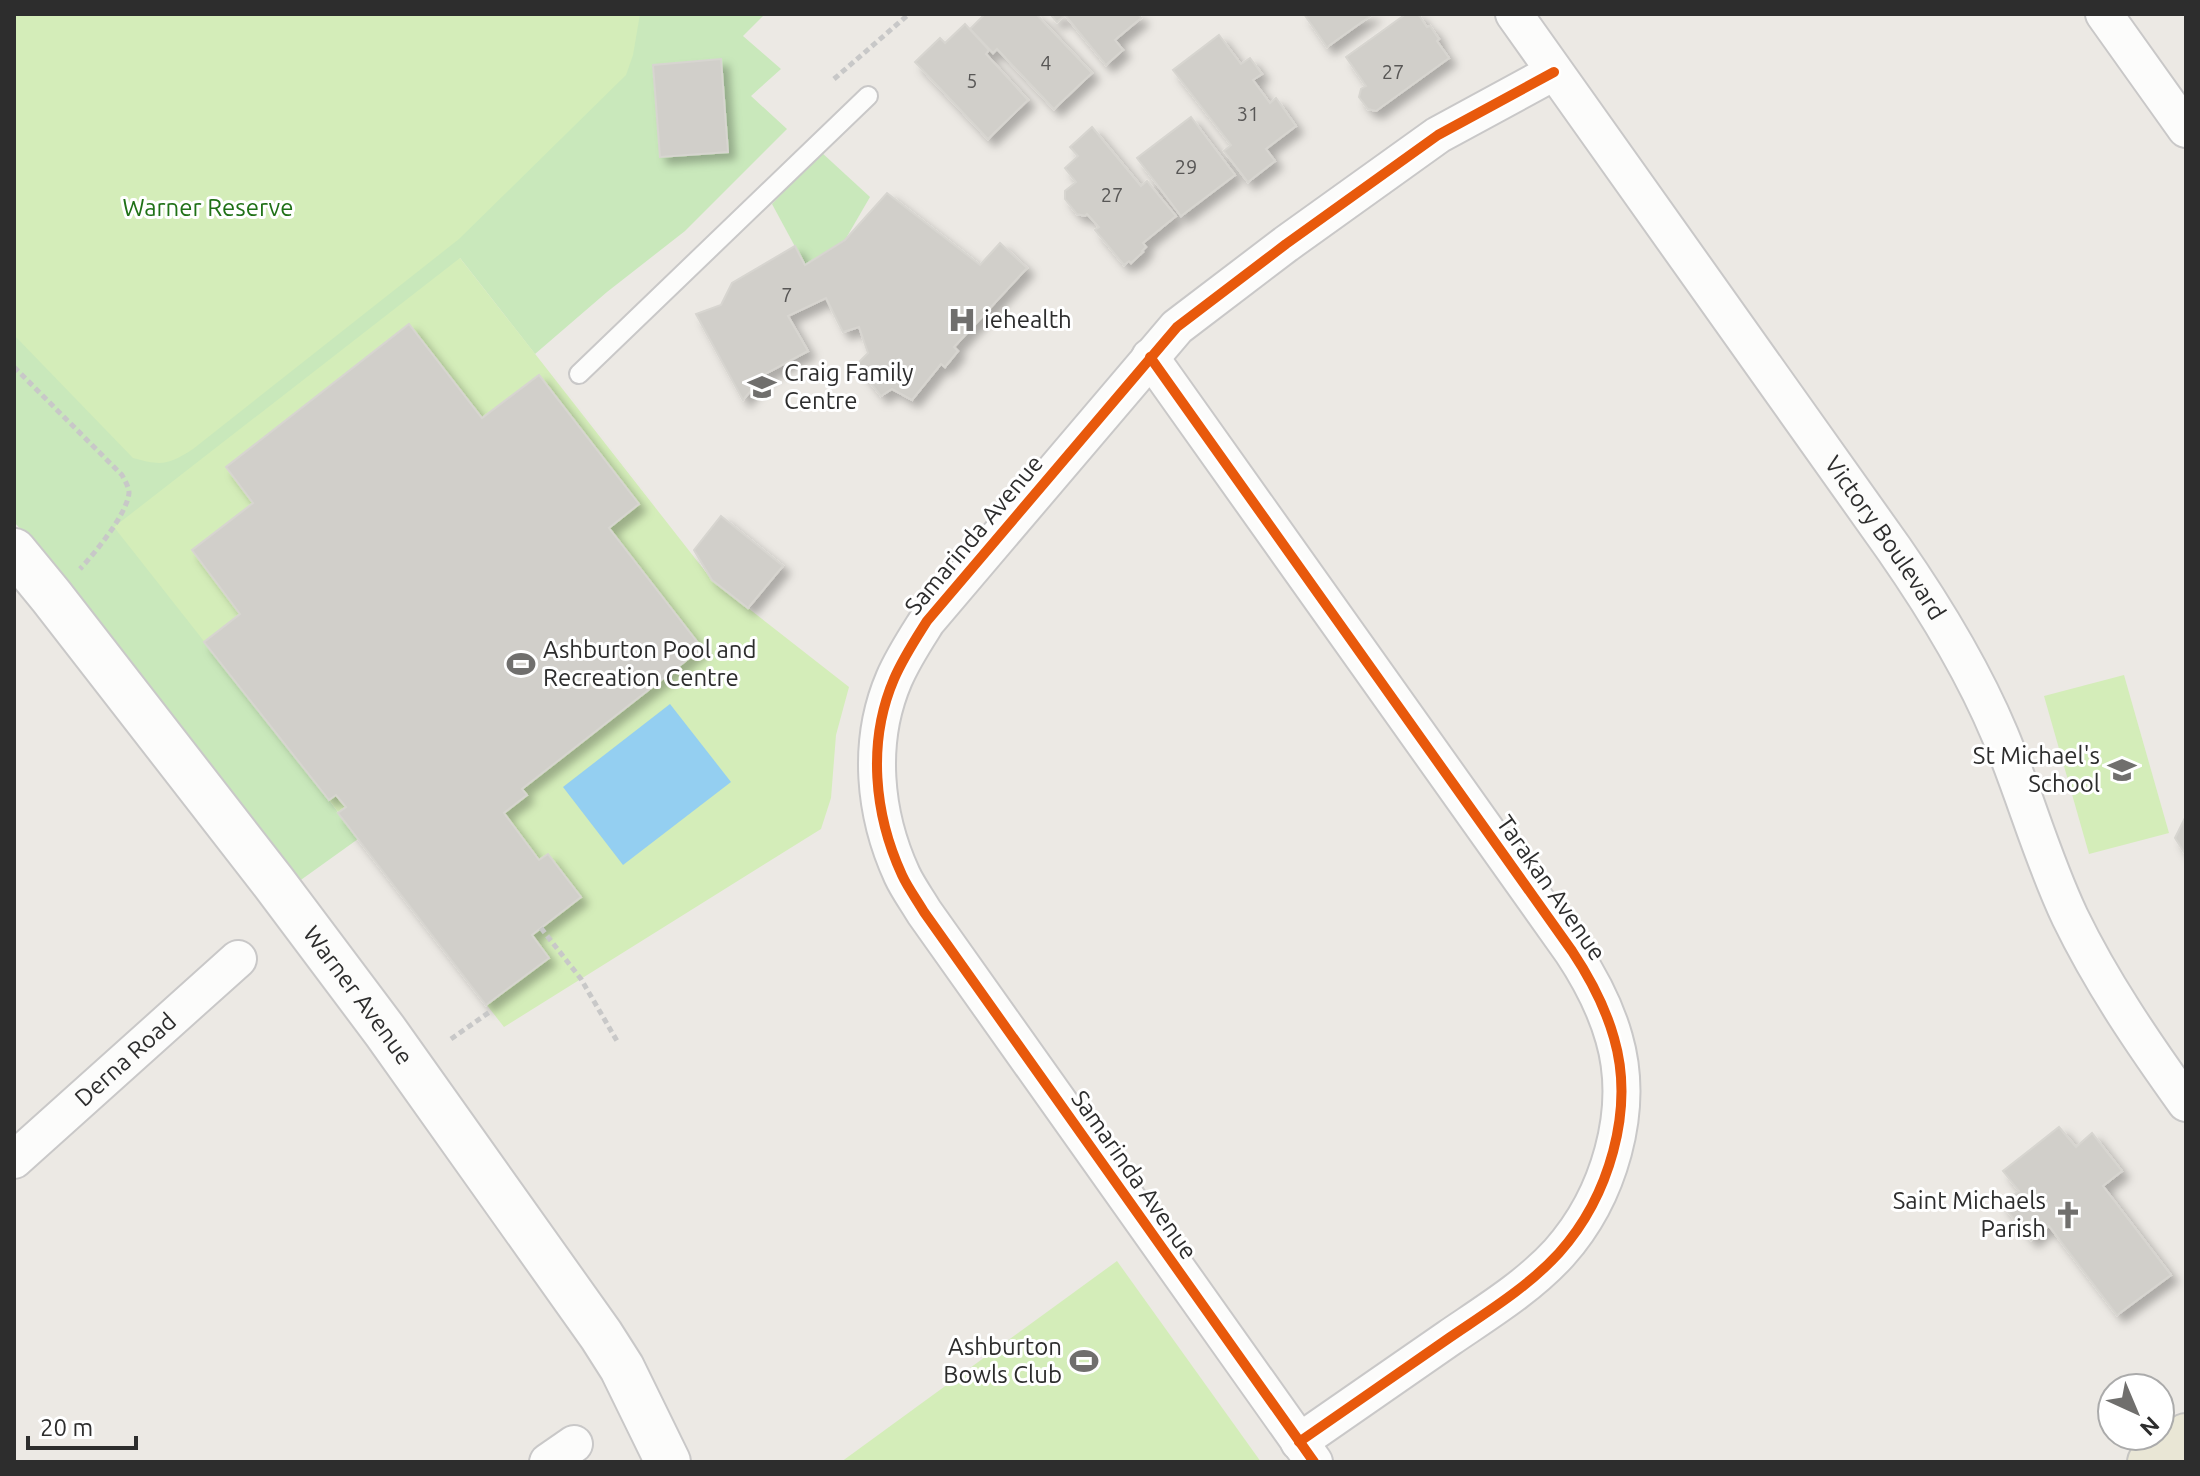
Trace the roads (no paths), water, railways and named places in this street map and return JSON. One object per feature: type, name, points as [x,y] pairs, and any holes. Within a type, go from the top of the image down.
[{"type":"main road","points":[[2150,1462],[2186,1436]]},
{"type":"street","name":"Victory Boulevard","points":[[1514,14],[1885,537],[1943,624],[1999,733],[2040,846],[2071,919],[2119,1006],[2186,1103]]},
{"type":"street","points":[[2104,14],[2186,129]]},
{"type":"street","name":"Samarinda Avenue","points":[[1306,1452],[903,878],[888,840],[880,807],[876,772],[883,713],[893,681],[927,621],[1177,327],[1193,312],[1545,58]]},
{"type":"street","name":"Tarakan Avenue","points":[[1150,357],[1572,951],[1604,1008],[1615,1041],[1620,1079],[1616,1142],[1593,1203],[1560,1252],[1509,1297],[1306,1452]]},
{"type":"street","name":"Warner Avenue","points":[[14,551],[274,883],[385,1031],[601,1335],[622,1368],[668,1462]]},
{"type":"street","name":"Derna Road","points":[[14,1160],[238,959]]},
{"type":"lane","points":[[579,374],[868,96]]},
{"type":"water","points":[[670,704],[731,782],[623,865],[563,787]]},
{"type":"place","name":"iehealth","points":[[962,320]]},
{"type":"place","name":"Craig Family Centre","points":[[762,387]]},
{"type":"place","name":"Ashburton Pool and Recreation Centre","points":[[521,664]]},
{"type":"place","name":"St Michael's School","points":[[2122,770]]},
{"type":"place","name":"Saint Michaels Parish","points":[[2068,1215]]},
{"type":"place","name":"Ashburton Bowls Club","points":[[1084,1361]]},
{"type":"park label","name":"Warner Reserve","points":[[208,208]]}]
